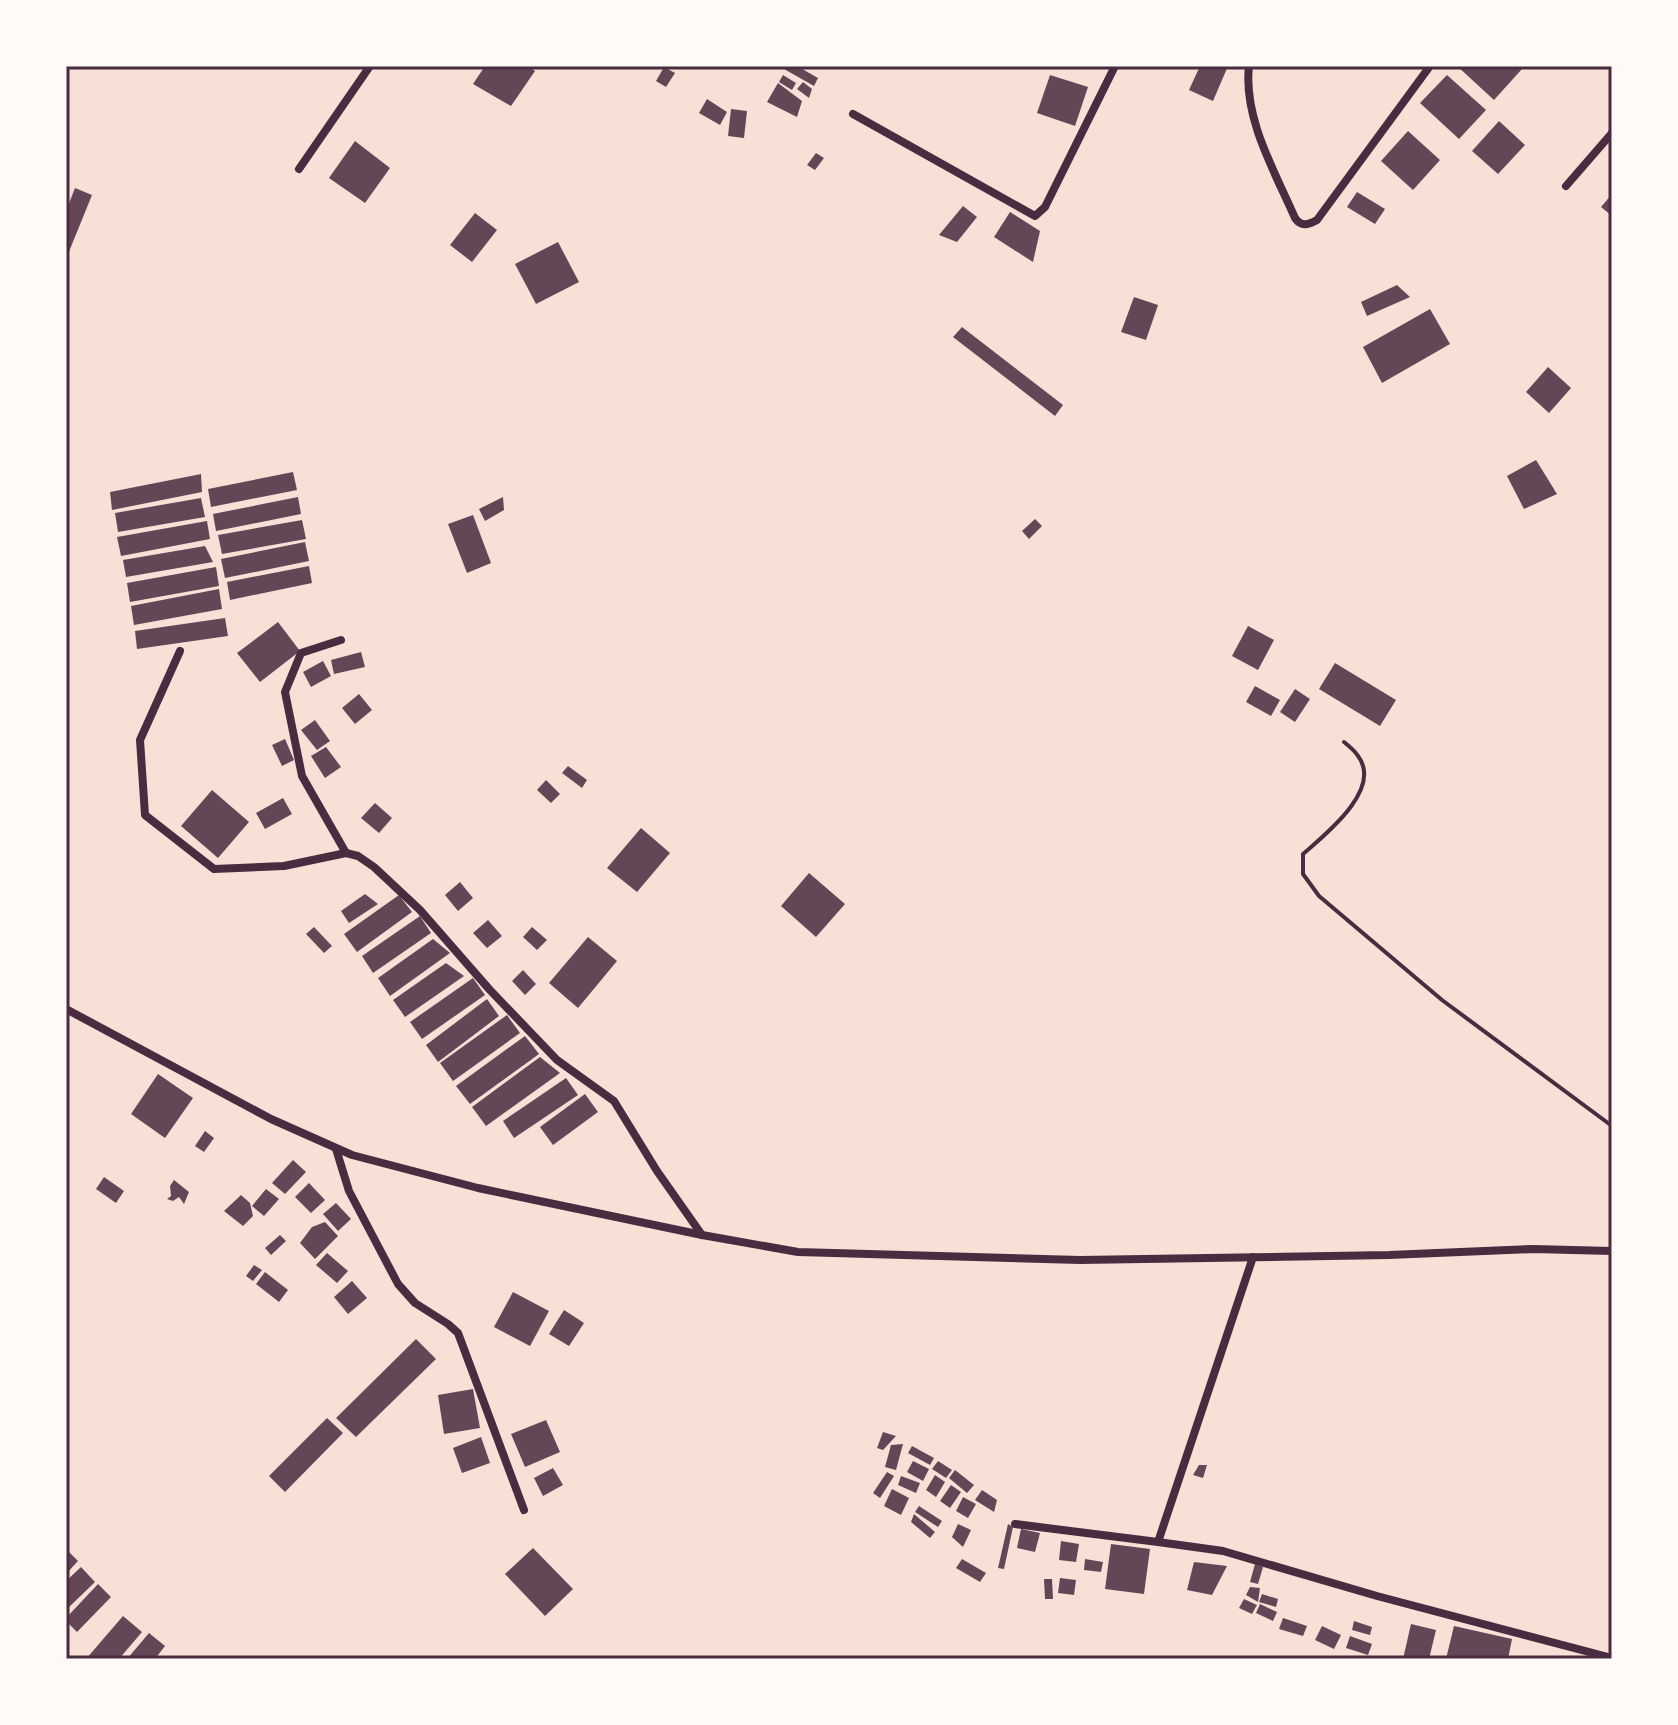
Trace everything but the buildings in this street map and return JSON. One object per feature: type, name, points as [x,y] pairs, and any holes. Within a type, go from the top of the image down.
[{"type":"street","points":[[299,169],[370,66]]},
{"type":"street","points":[[853,114],[1035,216],[1045,207],[1115,66]]},
{"type":"street","points":[[1249,66],[1251,106],[1262,142],[1295,218],[1305,225],[1317,220],[1430,66]]},
{"type":"street","points":[[1566,186],[1612,133]]},
{"type":"street","points":[[341,640],[301,653],[285,692],[302,776],[346,853]]},
{"type":"street","points":[[180,651],[140,740],[145,815],[214,869],[284,866],[346,853],[358,856],[374,867],[420,910],[557,1060],[614,1101],[657,1171],[702,1235]]},
{"type":"street","points":[[66,1009],[271,1119],[352,1155],[478,1188],[798,1252],[1080,1260],[1533,1249],[1612,1251]]},
{"type":"street","points":[[336,1149],[349,1191],[398,1284],[415,1303],[458,1333],[524,1510]]},
{"type":"street","points":[[1158,1542],[1253,1257]]},
{"type":"street","points":[[1015,1524],[1223,1551],[1377,1596],[1612,1658]]},
{"type":"lane","points":[[1344,742],[1360,757],[1365,776],[1360,795],[1303,854],[1303,874],[1319,896],[1442,1000],[1612,1126]]}]
